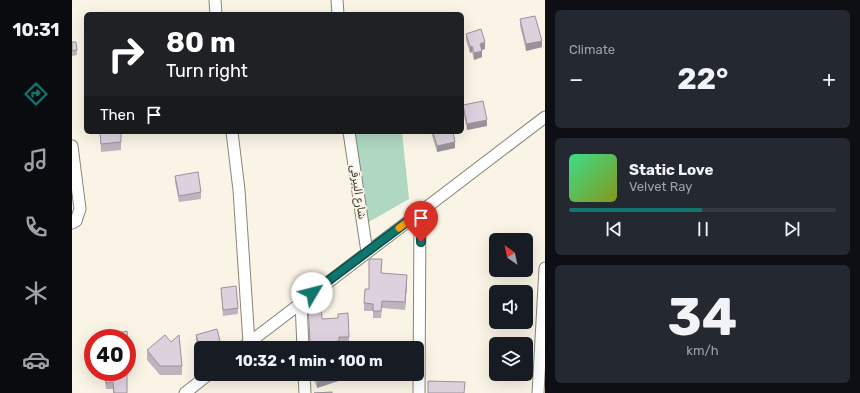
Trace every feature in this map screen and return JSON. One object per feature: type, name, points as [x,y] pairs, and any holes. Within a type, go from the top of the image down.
[{"type":"street","points":[[214,0],[216,12]]},
{"type":"street","points":[[337,0],[338,12]]},
{"type":"street","points":[[250,341],[545,117]]},
{"type":"street","points":[[232,134],[240,190],[245,341]]},
{"type":"street","name":"شارع البيرقى","points":[[349,134],[368,252]]},
{"type":"street","points":[[72,146],[80,209],[76,221],[72,223]]},
{"type":"street","points":[[419,393],[420,212]]},
{"type":"street","points":[[538,393],[545,268]]},
{"type":"street","points":[[301,302],[303,341]]},
{"type":"street","points":[[304,381],[305,393]]},
{"type":"street","points":[[185,393],[198,388]]},
{"type":"green space","points":[[352,134],[402,134],[409,199],[367,223]]},
{"type":"building","points":[[535,16],[542,41],[526,44],[520,19]]},
{"type":"building","points":[[481,29],[485,42],[480,44],[482,51],[474,53],[472,46],[470,47],[466,34]]},
{"type":"building","points":[[72,42],[76,42],[77,50],[72,51]]},
{"type":"building","points":[[483,101],[487,120],[467,124],[464,105]]},
{"type":"building","points":[[100,134],[121,134],[121,142],[101,144]]},
{"type":"building","points":[[434,134],[453,134],[455,142],[437,146]]},
{"type":"building","points":[[198,172],[201,192],[179,196],[175,176]]},
{"type":"building","points":[[369,259],[382,259],[381,273],[407,275],[405,302],[382,301],[381,311],[373,311],[373,304],[364,303],[365,289],[369,289]]},
{"type":"building","points":[[236,286],[238,308],[223,310],[221,288]]},
{"type":"building","points":[[321,302],[322,319],[338,318],[338,314],[348,313],[349,337],[339,337],[339,341],[310,341],[308,306],[311,305],[311,303]]},
{"type":"building","points":[[217,329],[220,341],[198,341],[196,335]]},
{"type":"building","points":[[165,335],[171,342],[179,335],[182,366],[160,366],[147,350]]},
{"type":"building","points":[[106,381],[127,381],[127,393],[114,393],[113,382],[106,383]]},
{"type":"building","points":[[428,381],[465,382],[464,393],[428,393]]},
{"type":"slow traffic","points":[[399,228],[420,212],[421,218]]},
{"type":"route","points":[[312,293],[420,212],[421,242]]}]
